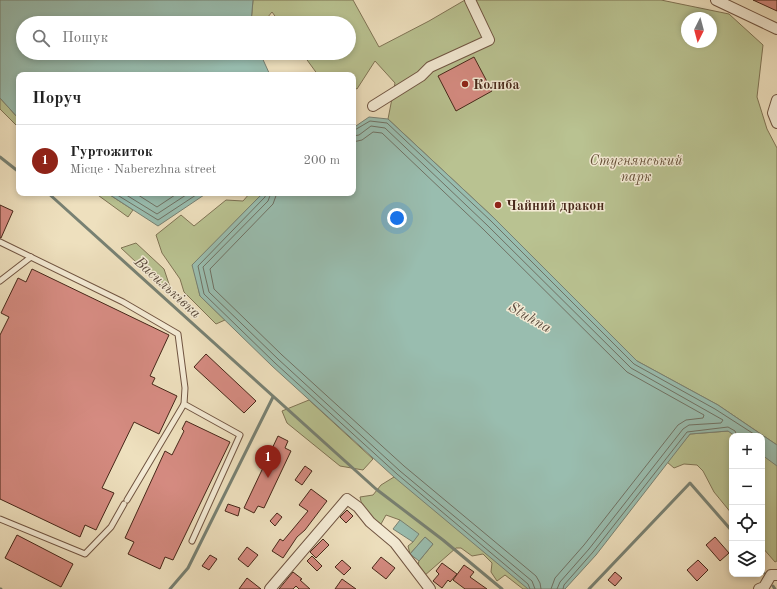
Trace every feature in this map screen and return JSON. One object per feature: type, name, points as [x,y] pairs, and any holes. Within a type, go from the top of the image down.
[{"type":"street","points":[[374,106],[421,76],[430,67],[489,40],[470,0]]},
{"type":"street","points":[[716,0],[777,29]]},
{"type":"street","points":[[777,100],[773,113],[777,123]]},
{"type":"street","points":[[270,589],[347,499],[358,507],[370,522],[395,543],[427,587]]},
{"type":"street","points":[[763,588],[771,575],[777,575]]},
{"type":"lane","points":[[0,242],[123,302],[178,334],[185,388],[184,404],[111,527],[85,554],[0,519]]},
{"type":"lane","points":[[0,281],[31,257]]},
{"type":"lane","points":[[184,404],[240,435],[192,541]]},
{"type":"green space","name":"Стугнянський парк","points":[[253,0],[353,0],[379,47],[465,0],[661,0],[729,14],[763,45],[757,97],[767,129],[777,148],[777,445],[765,437],[765,433],[759,433],[718,405],[637,361],[494,218],[388,119],[395,83],[375,61],[357,89],[356,72],[316,72],[307,60],[356,60],[356,16],[275,16],[272,12],[269,16],[252,16]]},
{"type":"green space","points":[[0,98],[16,116],[16,125],[0,109]]},
{"type":"green space","points":[[99,196],[112,196],[133,210],[128,217]]},
{"type":"green space","points":[[247,196],[260,196],[193,265],[200,296],[225,320],[216,324],[184,292],[180,279],[162,253],[156,235],[181,215],[194,226],[226,200],[243,201]]},
{"type":"green space","points":[[136,243],[164,269],[170,287],[167,291],[121,248]]},
{"type":"green space","points":[[309,400],[373,459],[363,470],[340,466],[287,423],[282,411]]},
{"type":"green space","points":[[728,431],[734,433],[729,433],[729,510],[714,492],[703,471],[697,465],[684,464],[674,468],[667,462],[690,434]]},
{"type":"green space","points":[[765,451],[777,460],[777,561],[775,562],[765,550]]},
{"type":"green space","points":[[394,477],[448,507],[528,589],[523,589],[505,575],[497,581],[491,572],[492,563],[483,554],[472,556],[461,548],[456,548],[424,576],[417,568],[419,561],[433,544],[425,537],[410,554],[408,546],[413,542],[400,520],[386,515],[381,524],[367,513],[361,501],[360,497],[373,495],[381,485]]},
{"type":"water","points":[[0,0],[253,0],[252,16],[16,16],[16,60],[263,60],[269,72],[16,72],[16,116],[0,98]]},
{"type":"water","name":"Stuhna","points":[[369,117],[388,119],[494,218],[637,361],[718,405],[759,433],[731,433],[728,431],[690,434],[596,555],[565,589],[528,589],[394,477],[272,366],[200,296],[192,265],[260,196],[356,196],[356,126]]},
{"type":"water","points":[[112,196],[203,196],[158,226]]},
{"type":"water","points":[[765,437],[777,445],[777,466],[765,457]]},
{"type":"water","points":[[400,520],[419,534],[413,542],[393,529]]},
{"type":"water","points":[[425,537],[433,544],[419,561],[410,554]]},
{"type":"building","points":[[753,0],[777,0],[777,11]]},
{"type":"building","name":"Колиба","points":[[474,57],[492,91],[456,111],[438,76]]},
{"type":"building","points":[[0,205],[13,211],[1,238],[0,238]]},
{"type":"building","points":[[32,269],[169,335],[150,376],[155,378],[152,384],[177,396],[159,434],[134,422],[102,488],[114,493],[96,530],[85,525],[80,537],[0,499],[0,335],[9,317],[1,313],[18,278],[26,282]]},
{"type":"building","points":[[206,354],[256,401],[244,413],[194,367]]},
{"type":"building","points":[[186,421],[230,442],[173,560],[165,557],[160,569],[128,554],[134,542],[125,538],[165,451],[172,455],[184,431],[182,429]]},
{"type":"building","points":[[278,436],[288,441],[285,448],[291,451],[264,508],[258,506],[254,513],[244,508]]},
{"type":"building","points":[[305,466],[312,471],[302,485],[295,480]]},
{"type":"building","points":[[311,489],[327,501],[305,530],[297,537],[283,558],[272,551],[280,539],[283,541],[308,511],[299,505]]},
{"type":"building","points":[[228,504],[240,508],[238,516],[225,511]]},
{"type":"building","points":[[347,510],[353,516],[346,523],[340,517]]},
{"type":"building","points":[[277,513],[282,517],[275,526],[270,521]]},
{"type":"building","points":[[17,535],[73,564],[61,587],[5,558]]},
{"type":"building","points":[[715,537],[729,553],[720,561],[706,545]]},
{"type":"building","points":[[323,539],[329,545],[316,558],[310,552]]},
{"type":"building","points":[[247,547],[258,555],[248,567],[238,559]]},
{"type":"building","points":[[210,555],[217,559],[209,570],[202,566]]},
{"type":"building","points":[[312,556],[322,566],[317,571],[307,561]]},
{"type":"building","points":[[381,557],[395,568],[386,579],[372,568]]},
{"type":"building","points":[[342,560],[351,568],[344,575],[335,567]]},
{"type":"building","points":[[698,560],[708,570],[697,581],[687,570]]},
{"type":"building","points":[[442,563],[457,574],[450,582],[448,580],[442,588],[433,581],[439,574],[436,571]]},
{"type":"building","points":[[464,565],[474,572],[470,577],[487,589],[465,589],[453,580]]},
{"type":"building","points":[[293,572],[302,579],[300,580],[310,589],[299,589],[296,586],[293,589],[279,589]]},
{"type":"building","points":[[615,572],[622,578],[615,586],[608,580]]},
{"type":"building","points":[[247,578],[261,589],[239,589]]},
{"type":"building","points":[[342,579],[356,589],[335,589]]},
{"type":"waterway","name":"Васильківка","points":[[0,157],[16,170]]},
{"type":"waterway","name":"Васильківка","points":[[51,196],[376,489],[443,540],[502,589]]},
{"type":"waterway","name":"Васильківка","points":[[170,589],[188,568],[273,397]]},
{"type":"waterway","points":[[589,589],[690,483],[729,528]]},
{"type":"place","name":"Колиба","points":[[465,84]]},
{"type":"place","name":"Чайний дракон","points":[[498,205]]},
{"type":"place","name":"Гуртожиток","points":[[268,478]]}]
